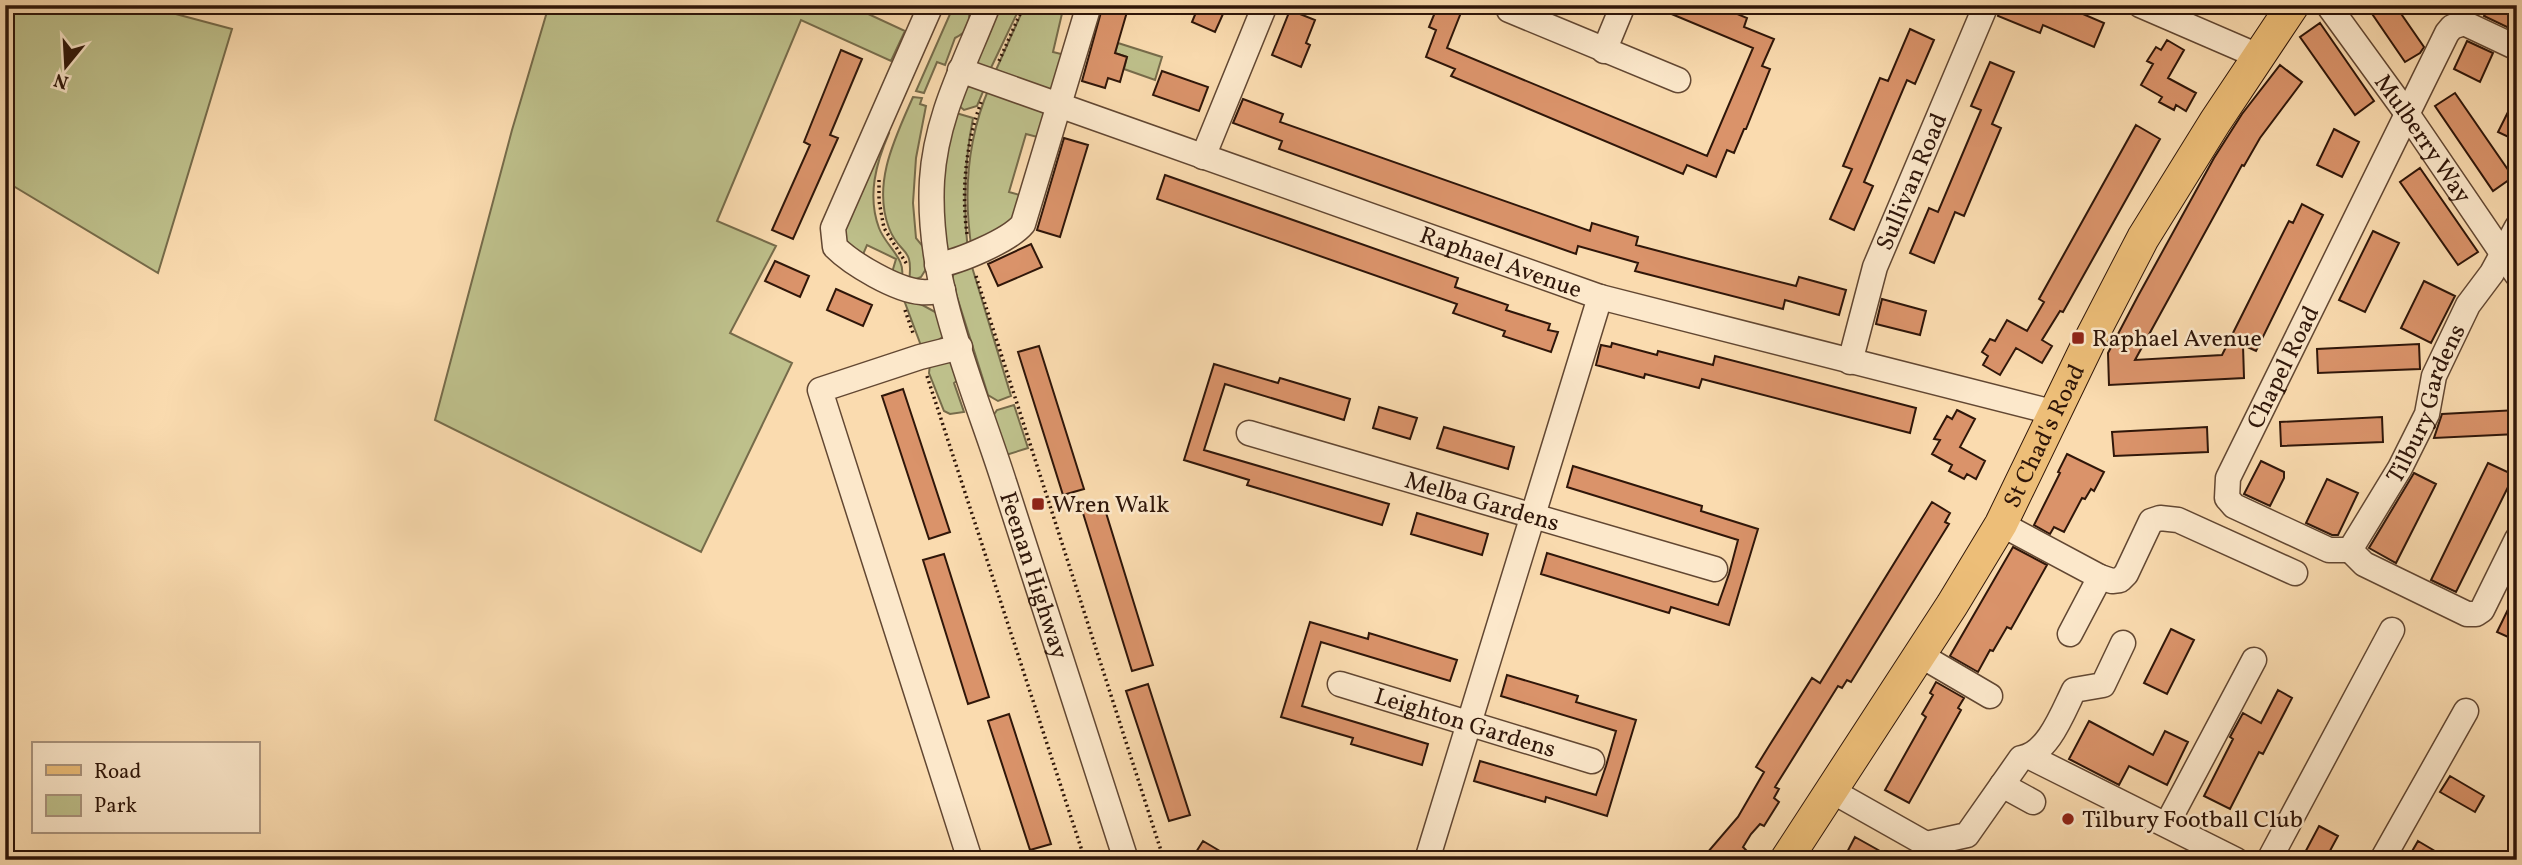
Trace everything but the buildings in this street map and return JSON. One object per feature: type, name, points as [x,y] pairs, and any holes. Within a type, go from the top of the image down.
[{"type":"main road","name":"St Chad's Road","points":[[1786,860],[1920,655],[2001,524],[2088,344],[2143,238],[2293,5]]},
{"type":"street","points":[[930,5],[833,228],[835,247],[857,265],[911,290],[943,290]]},
{"type":"street","name":"Feenan Highway","points":[[988,5],[942,120],[934,159],[932,213],[937,265],[960,347],[1126,860]]},
{"type":"street","points":[[937,265],[956,262],[971,255],[1009,235],[1023,224],[1089,5]]},
{"type":"street","points":[[1203,157],[1265,5]]},
{"type":"street","points":[[1604,51],[1623,5]]},
{"type":"street","name":"Sullivan Road","points":[[1850,362],[1875,267],[1986,5]]},
{"type":"street","points":[[2140,5],[2258,56]]},
{"type":"street","name":"Mulberry Way","points":[[2328,5],[2408,115],[2510,265]]},
{"type":"street","points":[[1509,10],[1678,80]]},
{"type":"street","name":"Chapel Road","points":[[2350,550],[2329,550],[2234,506],[2227,498],[2228,478],[2452,27],[2464,23],[2517,48]]},
{"type":"street","name":"Raphael Avenue","points":[[960,70],[1600,297],[2056,413]]},
{"type":"street","name":"Tilbury Gardens","points":[[2350,550],[2395,477],[2427,414],[2434,376],[2468,305],[2510,265],[2517,227]]},
{"type":"street","points":[[1427,860],[1600,297]]},
{"type":"street","points":[[960,347],[920,357],[820,390],[970,860]]},
{"type":"street","name":"Melba Gardens","points":[[1249,433],[1715,569]]},
{"type":"street","points":[[2001,524],[2112,581],[2120,580],[2126,574],[2151,521],[2160,517],[2178,520],[2295,573]]},
{"type":"street","points":[[2350,550],[2364,564],[2467,614],[2476,614],[2482,610],[2517,539]]},
{"type":"street","points":[[2070,634],[2100,577]]},
{"type":"street","points":[[2269,860],[2392,630]]},
{"type":"street","points":[[1832,791],[1920,852],[1967,835],[2025,757],[2053,733],[2074,690],[2102,685],[2123,643]]},
{"type":"street","points":[[1920,655],[1990,696]]},
{"type":"street","points":[[2167,824],[2253,660]]},
{"type":"street","name":"Leighton Gardens","points":[[1340,684],[1592,761]]},
{"type":"street","points":[[2382,860],[2466,711]]},
{"type":"street","points":[[2025,757],[2236,860]]},
{"type":"street","points":[[2002,785],[2033,802]]},
{"type":"path","points":[[1024,5],[976,116],[966,171],[967,229],[971,255],[1164,860]]},
{"type":"path","points":[[881,170],[881,218],[888,235],[907,262],[907,272]]},
{"type":"path","points":[[902,303],[919,347]]},
{"type":"path","points":[[924,365],[1085,860]]},
{"type":"green space","points":[[5,5],[142,5],[232,29],[158,273],[5,181]]},
{"type":"green space","points":[[549,5],[849,5],[905,31],[891,61],[801,20],[717,221],[776,246],[730,333],[792,363],[701,552],[435,420],[512,130]]},
{"type":"green space","points":[[954,5],[970,5],[968,28],[955,38],[945,65],[937,62],[924,93],[916,91]]},
{"type":"green space","points":[[1000,5],[1021,5],[988,74],[979,69],[976,59]]},
{"type":"green space","points":[[1025,5],[1064,5],[1053,52],[1069,56],[1058,93],[996,70]]},
{"type":"green space","points":[[1118,43],[1162,57],[1155,80],[1124,69],[1127,57],[1115,53]]},
{"type":"green space","points":[[985,87],[977,106],[964,110],[958,105],[966,88]]},
{"type":"green space","points":[[989,88],[1046,108],[1045,139],[1026,134],[1009,192],[1027,197],[1021,217],[972,251],[968,209],[969,168],[976,128]]},
{"type":"green space","points":[[913,97],[922,98],[920,104],[926,106],[916,158],[913,203],[916,238],[924,248],[926,269],[921,277],[909,282],[910,262],[889,228],[883,194],[888,161]]},
{"type":"green space","points":[[956,113],[973,118],[965,185],[968,253],[951,255],[945,246],[942,173]]},
{"type":"green space","points":[[882,130],[889,133],[877,168],[873,192],[875,216],[882,235],[902,266],[901,280],[891,276],[896,259],[867,245],[861,259],[853,254],[841,231]]},
{"type":"green space","points":[[972,267],[1011,396],[998,401],[988,395],[952,281],[954,271]]},
{"type":"green space","points":[[904,295],[937,313],[944,336],[923,351],[904,300]]},
{"type":"green space","points":[[947,361],[952,363],[958,380],[954,383],[964,412],[950,414],[944,411],[929,373],[930,364]]},
{"type":"green space","points":[[1014,405],[1028,448],[1006,455],[993,416],[997,410]]},
{"type":"place","name":"Raphael Avenue","points":[[2078,338]]},
{"type":"place","name":"Wren Walk","points":[[1038,504]]},
{"type":"place","name":"Tilbury Football Club","points":[[2068,819]]}]
